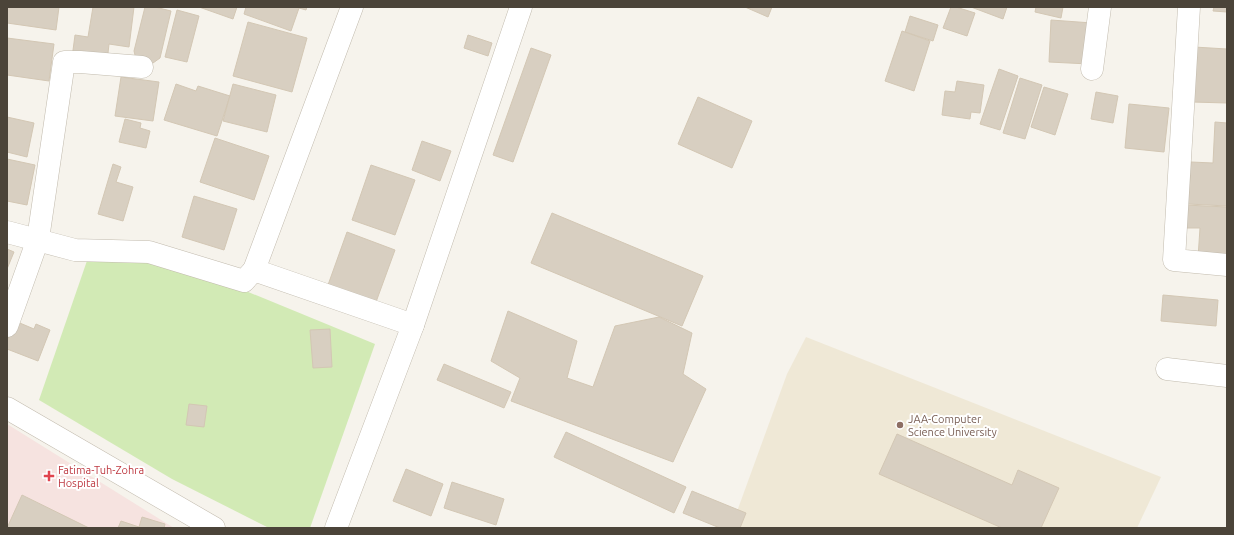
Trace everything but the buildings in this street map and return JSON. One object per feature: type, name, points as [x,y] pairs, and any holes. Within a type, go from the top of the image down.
[{"type":"street","points":[[7,232],[75,250],[149,252],[244,281],[254,270],[352,7]]},
{"type":"street","points":[[336,528],[413,325],[522,7]]},
{"type":"street","points":[[1092,69],[1100,7]]},
{"type":"street","points":[[1189,7],[1174,260],[1227,265]]},
{"type":"street","points":[[7,326],[38,239],[64,62],[142,67]]},
{"type":"street","points":[[254,270],[413,325]]},
{"type":"street","points":[[1167,369],[1227,376]]},
{"type":"street","points":[[7,408],[214,528]]},
{"type":"shaded area","name":"JAA-Computer Science University","points":[[806,337],[1161,477],[1137,528],[731,528],[787,374]]},
{"type":"shaded area","name":"Fatima-Tuh-Zohra Hospital","points":[[7,424],[174,528],[7,528]]},
{"type":"green space","points":[[90,252],[185,266],[375,344],[310,528],[269,528],[172,479],[39,400]]},
{"type":"place","name":"JAA-Computer Science University","points":[[900,425]]},
{"type":"place","name":"Fatima-Tuh-Zohra Hospital","points":[[49,476]]}]
